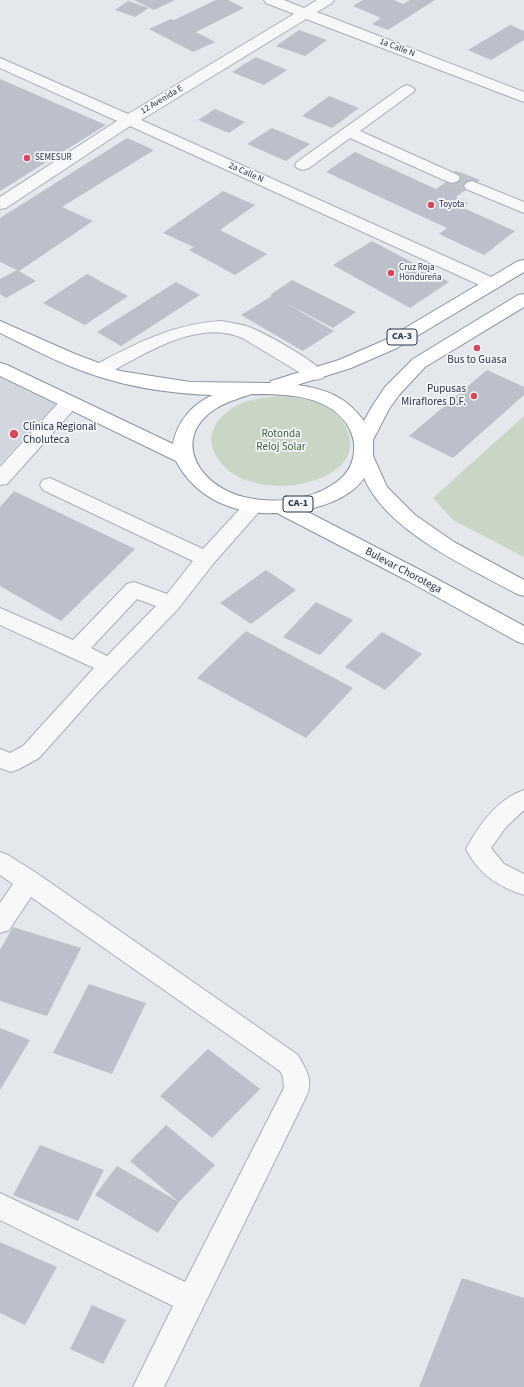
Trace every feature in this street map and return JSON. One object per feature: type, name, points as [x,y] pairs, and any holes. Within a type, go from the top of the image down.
[{"type":"highway","name":"CA-3","points":[[269,387],[345,364],[391,344],[524,265]]},
{"type":"highway","points":[[364,448],[380,408],[392,391],[420,363],[524,299]]},
{"type":"highway","name":"CA-1","points":[[0,326],[61,356],[118,376],[190,388],[248,390]]},
{"type":"highway","points":[[0,370],[182,456]]},
{"type":"highway","name":"CA-1","points":[[364,448],[355,476],[337,491],[312,502],[282,507],[254,506],[228,499],[206,488],[190,473],[182,456],[182,438],[190,422],[199,412],[204,407],[224,396],[269,387],[296,389],[321,396],[342,407],[357,422],[364,448],[379,490],[408,520],[447,547],[524,589]]},
{"type":"highway","name":"Bulevar Chorotega","points":[[282,507],[415,576],[524,636]]},
{"type":"street","name":"1a Calle N","points":[[271,0],[524,97]]},
{"type":"street","name":"12 Avenida E","points":[[0,204],[129,120],[327,0]]},
{"type":"street","name":"2a Calle N","points":[[0,62],[492,284]]},
{"type":"street","points":[[304,165],[407,90]]},
{"type":"street","points":[[349,132],[452,178]]},
{"type":"street","points":[[472,186],[524,208]]},
{"type":"street","points":[[100,370],[140,349],[185,330],[211,326],[240,330],[280,350],[316,374]]},
{"type":"street","points":[[0,479],[69,403]]},
{"type":"street","points":[[50,485],[206,559]]},
{"type":"street","points":[[0,758],[11,763],[31,752],[89,687],[171,604],[206,559],[254,506]]},
{"type":"street","points":[[76,650],[134,588],[171,604]]},
{"type":"street","points":[[0,616],[110,666]]},
{"type":"street","points":[[524,799],[514,804],[488,832],[478,849],[496,871],[524,886]]},
{"type":"street","points":[[0,862],[289,1063],[296,1076],[297,1089],[148,1387]]},
{"type":"street","points":[[0,923],[29,881]]},
{"type":"street","points":[[0,1206],[192,1300]]},
{"type":"shaded area","name":"Clínica Regional Choluteca","points":[[0,377],[56,404],[0,464]]},
{"type":"green space","name":"Rotonda Reloj Solar","points":[[277,396],[293,397],[313,401],[328,408],[340,419],[348,432],[350,447],[346,459],[337,469],[310,482],[280,486],[251,482],[241,478],[228,470],[220,462],[212,444],[214,427],[219,420],[226,412],[236,406],[256,399]]},
{"type":"green space","points":[[524,416],[524,557],[453,520],[433,498]]},
{"type":"building","points":[[134,0],[175,0],[154,10]]},
{"type":"building","points":[[216,0],[228,0],[244,8],[196,32],[215,42],[193,52],[149,29],[171,19],[174,20]]},
{"type":"building","points":[[363,0],[394,0],[403,4],[410,0],[435,0],[388,30],[372,24],[381,18],[353,6]]},
{"type":"building","points":[[128,1],[149,8],[135,17],[115,10]]},
{"type":"building","points":[[510,25],[524,31],[524,40],[491,60],[468,50]]},
{"type":"building","points":[[299,30],[327,40],[305,56],[276,46]]},
{"type":"building","points":[[256,57],[287,70],[264,85],[232,72]]},
{"type":"building","name":"SEMESUR","points":[[0,79],[106,125],[0,191]]},
{"type":"building","points":[[329,96],[359,108],[332,128],[302,116]]},
{"type":"building","points":[[215,109],[245,122],[229,133],[198,120]]},
{"type":"building","points":[[272,128],[310,144],[286,161],[247,144]]},
{"type":"building","points":[[127,138],[154,150],[62,207],[93,221],[19,271],[36,281],[6,298],[0,294],[0,279],[17,270],[0,262],[0,218]]},
{"type":"building","name":"Toyota","points":[[355,152],[436,189],[460,172],[480,180],[456,197],[468,203],[461,207],[515,231],[484,255],[439,234],[447,228],[326,172]]},
{"type":"building","points":[[223,191],[255,205],[220,230],[267,254],[235,275],[189,250],[194,247],[163,233]]},
{"type":"building","name":"Cruz Roja Hondureña","points":[[372,241],[449,282],[410,308],[333,265]]},
{"type":"building","points":[[87,274],[128,296],[85,325],[43,303]]},
{"type":"building","points":[[292,280],[356,312],[333,328],[284,302],[334,331],[303,351],[241,315],[272,296],[270,295]]},
{"type":"building","points":[[176,282],[200,295],[121,346],[97,332]]},
{"type":"building","points":[[487,370],[524,387],[524,395],[453,458],[409,436]]},
{"type":"building","points":[[14,491],[135,549],[61,621],[0,586],[0,507]]},
{"type":"building","points":[[266,570],[296,590],[251,624],[220,603]]},
{"type":"building","points":[[316,602],[353,620],[320,655],[283,637]]},
{"type":"building","points":[[246,631],[353,688],[306,738],[197,678]]},
{"type":"building","points":[[382,632],[422,654],[385,690],[345,667]]},
{"type":"building","points":[[13,927],[81,948],[47,1016],[0,1001],[0,950]]},
{"type":"building","points":[[89,984],[146,1003],[112,1074],[53,1053]]},
{"type":"building","points":[[0,1028],[30,1040],[0,1090]]},
{"type":"building","points":[[208,1049],[260,1089],[212,1138],[160,1096]]},
{"type":"building","points":[[166,1125],[215,1165],[179,1202],[130,1161]]},
{"type":"building","points":[[40,1145],[104,1170],[78,1221],[13,1195]]},
{"type":"building","points":[[117,1166],[179,1202],[158,1233],[95,1195]]},
{"type":"building","points":[[0,1242],[57,1267],[25,1325],[0,1313]]},
{"type":"building","points":[[462,1278],[524,1298],[524,1387],[419,1387]]},
{"type":"building","points":[[92,1305],[126,1320],[103,1364],[70,1349]]},
{"type":"tunnel","points":[[452,178],[472,186]]},
{"type":"place","name":"SEMESUR","points":[[27,158]]},
{"type":"place","name":"Toyota","points":[[431,205]]},
{"type":"place","name":"Cruz Roja Hondureña","points":[[391,273]]},
{"type":"place","name":"Bus to Guasa","points":[[477,348]]},
{"type":"place","name":"Pupusas Miraflores D.F.","points":[[474,396]]},
{"type":"place","name":"Clínica Regional Choluteca","points":[[14,434]]}]
